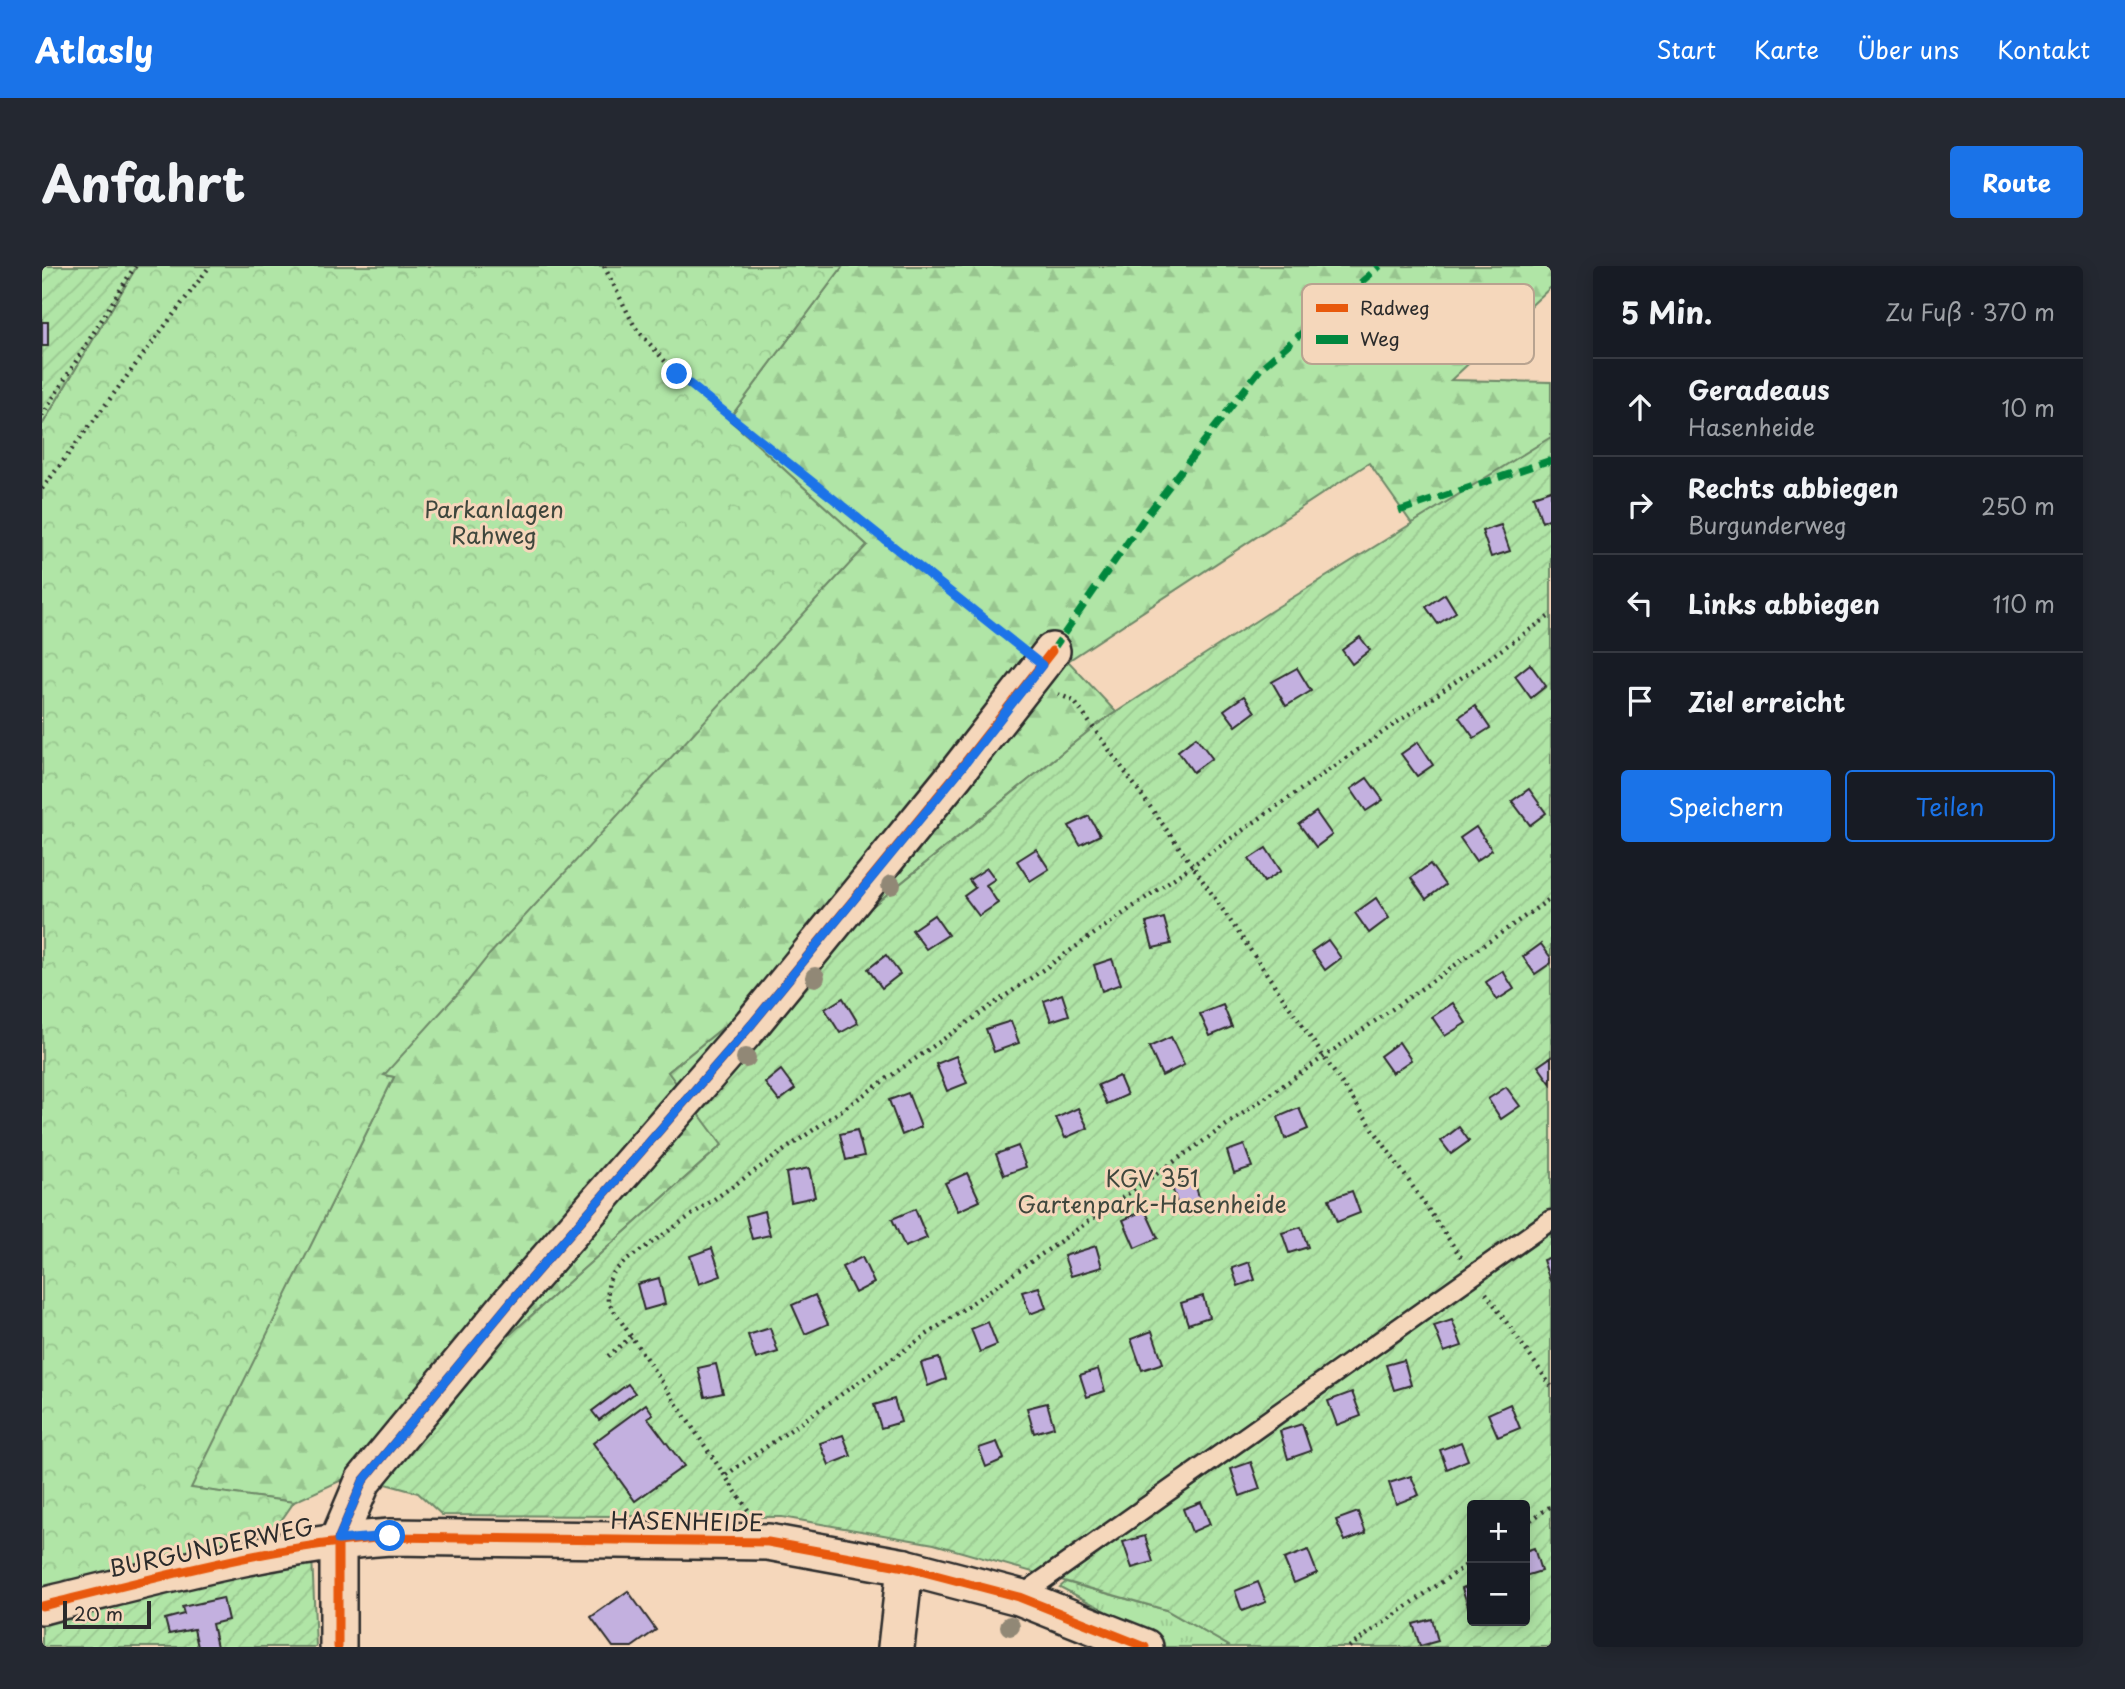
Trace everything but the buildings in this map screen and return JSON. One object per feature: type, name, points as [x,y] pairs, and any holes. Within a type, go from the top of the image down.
[{"type":"street","name":"BURGUNDERWEG","points":[[42,1606],[267,1552],[338,1540],[363,1481],[513,1299],[761,1013],[956,775],[1040,666]]},
{"type":"street","name":"HASENHEIDE","points":[[338,1540],[390,1536],[768,1542],[905,1567],[1019,1597],[1145,1647]]},
{"type":"street","points":[[338,1540],[338,1647]]},
{"type":"street","points":[[896,1647],[905,1567]]},
{"type":"lane","points":[[1019,1597],[1551,1220]]},
{"type":"path","points":[[42,416],[135,266]]},
{"type":"path","points":[[42,489],[210,266]]},
{"type":"path","points":[[604,266],[635,327],[677,374],[1040,666],[1074,701],[1192,865],[1473,1274],[1548,1376],[1551,1386]]},
{"type":"path","points":[[768,1542],[726,1475],[608,1303],[607,1285],[612,1272],[1551,615]]},
{"type":"path","points":[[726,1475],[1551,898]]},
{"type":"path","points":[[608,1356],[631,1337]]},
{"type":"path","points":[[1530,1521],[1551,1506]]},
{"type":"path","points":[[1349,1647],[1469,1563]]},
{"type":"green space","points":[[42,266],[137,266],[42,425]]},
{"type":"green space","name":"Parkanlagen Rahweg","points":[[137,266],[843,266],[729,419],[867,545],[489,955],[384,1075],[394,1077],[191,1488],[294,1502],[269,1538],[42,1589],[42,425]]},
{"type":"green space","points":[[843,266],[1551,266],[1551,287],[1534,303],[1534,284],[1302,284],[1302,364],[1468,364],[1451,380],[1551,382],[1551,449],[1427,545],[1369,463],[1068,661],[1116,712],[1095,726],[668,1072],[722,1145],[353,1475],[294,1502],[190,1488],[394,1077],[174,1040],[42,892],[867,545],[729,419]]},
{"type":"green space","name":"KGV 351 Gartenpark-Hasenheide","points":[[1551,437],[1551,1647],[1231,1647],[1166,1610],[934,1544],[782,1517],[442,1515],[418,1493],[353,1475],[722,1145],[668,1072],[1095,726],[1271,611]]},
{"type":"green space","points":[[312,1555],[316,1647],[42,1647],[42,1622]]},
{"type":"green space","points":[[1066,1582],[1166,1610],[1231,1647],[1165,1647],[1111,1626],[1106,1611],[1060,1587]]},
{"type":"marked path","points":[[1359,284],[1380,266]]},
{"type":"marked path","points":[[1052,651],[1146,516],[1262,367],[1302,333]]},
{"type":"marked path","points":[[1399,511],[1548,461],[1551,464]]},
{"type":"cycle path","points":[[338,1647],[338,1540],[363,1481],[513,1299],[752,1024],[955,775],[1052,651]]},
{"type":"cycle path","points":[[42,1606],[258,1555],[390,1537],[768,1542],[905,1567],[1019,1597],[1145,1647]]},
{"type":"route","points":[[390,1536],[338,1540],[363,1481],[513,1299],[752,1024],[956,775],[1042,665],[677,374]]}]
